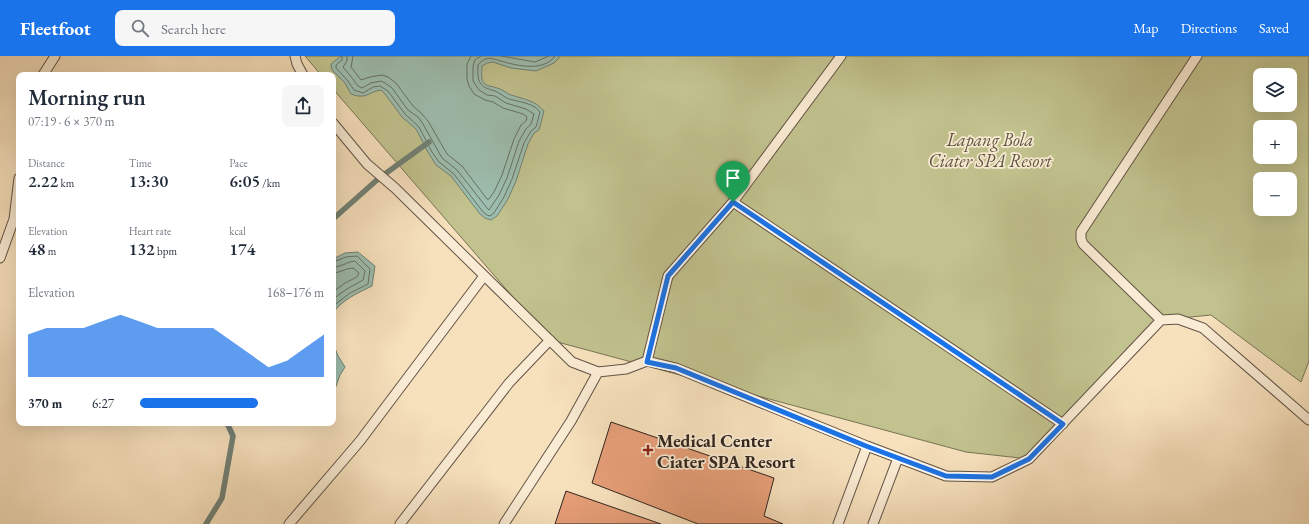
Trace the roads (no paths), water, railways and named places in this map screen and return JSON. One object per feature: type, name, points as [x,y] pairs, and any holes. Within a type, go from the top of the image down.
[{"type":"lane","points":[[45,72],[55,56]]},
{"type":"lane","points":[[295,56],[301,72]]},
{"type":"lane","points":[[647,362],[668,276],[733,202],[841,56]]},
{"type":"lane","points":[[1161,320],[1083,244],[1081,232],[1197,56]]},
{"type":"lane","points":[[336,127],[367,164],[396,188],[572,362],[598,372],[626,369],[647,362],[676,368],[866,446],[946,476],[992,477],[1029,459],[1161,320],[1178,319],[1203,328],[1309,420]]},
{"type":"lane","points":[[0,258],[14,218],[16,202]]},
{"type":"lane","points":[[733,202],[1063,424]]},
{"type":"lane","points":[[289,524],[360,441],[484,276]]},
{"type":"lane","points":[[400,524],[509,383],[550,340]]},
{"type":"lane","points":[[504,524],[571,421],[598,372]]},
{"type":"lane","points":[[838,524],[866,446]]},
{"type":"lane","points":[[873,524],[898,458]]},
{"type":"water","points":[[341,56],[559,56],[554,63],[536,71],[511,68],[493,62],[482,66],[482,78],[486,85],[533,102],[544,111],[539,130],[534,133],[528,144],[516,181],[508,199],[497,216],[491,220],[480,214],[451,176],[436,165],[416,129],[402,117],[381,90],[364,96],[356,96],[351,94],[345,83],[336,74],[336,72],[332,70],[331,64]]},
{"type":"water","points":[[358,252],[375,266],[372,286],[345,301],[336,309],[336,258],[345,253]]},
{"type":"water","points":[[336,351],[345,367],[336,386]]},
{"type":"waterway","points":[[336,216],[378,179],[429,142]]},
{"type":"waterway","points":[[206,524],[222,498],[233,436],[228,426]]},
{"type":"place","name":"Medical Center Ciater SPA Resort","points":[[648,450]]},
{"type":"park label","name":"Lapang Bola Ciater SPA Resort","points":[[990,149]]}]
